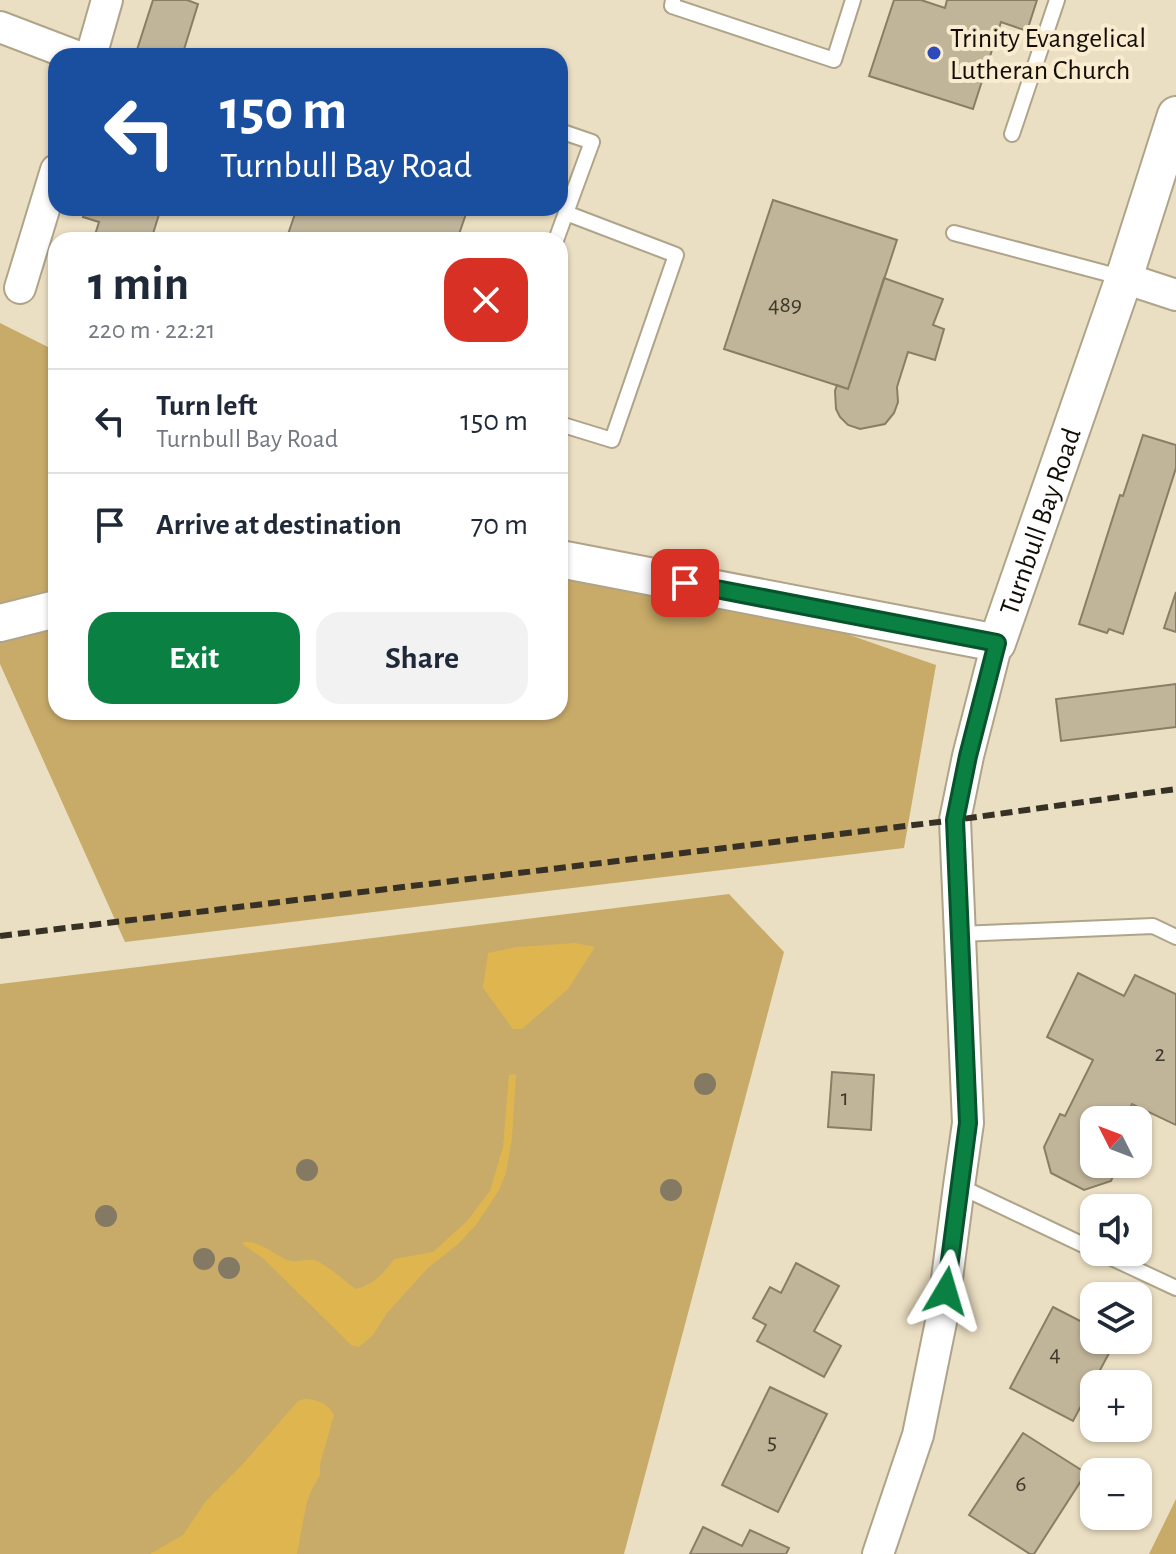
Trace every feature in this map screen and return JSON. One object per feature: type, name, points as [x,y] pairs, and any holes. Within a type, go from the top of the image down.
[{"type":"street","points":[[93,48],[107,0]]},
{"type":"street","points":[[0,27],[55,48]]},
{"type":"street","name":"Turnbull Bay Road","points":[[568,561],[997,643],[1124,278],[1167,176],[1176,115]]},
{"type":"street","points":[[20,288],[48,196]]},
{"type":"street","points":[[1124,278],[1176,295]]},
{"type":"street","points":[[0,623],[48,611]]},
{"type":"street","points":[[878,1554],[918,1435],[942,1317],[968,1123],[955,820],[997,643]]},
{"type":"lane","points":[[673,0],[672,6],[834,60],[853,0]]},
{"type":"lane","points":[[1012,134],[1057,0]]},
{"type":"lane","points":[[568,134],[592,142],[568,208]]},
{"type":"lane","points":[[568,214],[676,255],[612,440],[568,426]]},
{"type":"lane","points":[[954,233],[1124,278]]},
{"type":"lane","points":[[960,934],[1153,926],[1176,937]]},
{"type":"lane","points":[[959,1186],[1080,1243]]},
{"type":"lane","points":[[1128,1266],[1176,1288]]},
{"type":"shaded area","points":[[0,323],[48,347],[48,595],[0,606]]},
{"type":"shaded area","points":[[568,577],[818,624],[936,665],[904,848],[125,942],[0,664],[0,640],[48,628],[48,720],[568,720]]},
{"type":"shaded area","points":[[729,894],[784,952],[624,1554],[0,1554],[0,984]]},
{"type":"shaded area","points":[[575,943],[595,947],[568,989],[522,1029],[513,1029],[483,988],[488,953],[517,947]]},
{"type":"shaded area","points":[[516,1074],[512,1138],[506,1173],[498,1192],[476,1225],[428,1268],[387,1313],[373,1335],[359,1347],[351,1345],[264,1259],[241,1243],[260,1245],[292,1261],[315,1260],[356,1289],[378,1278],[394,1259],[433,1252],[467,1221],[490,1191],[503,1147],[509,1075]]},
{"type":"shaded area","points":[[298,1401],[321,1402],[334,1415],[320,1464],[320,1475],[306,1506],[297,1554],[150,1554],[183,1535],[206,1501]]},
{"type":"shaded area","points":[[1176,1499],[1176,1554],[1149,1554]]},
{"type":"building","points":[[153,0],[187,0],[198,4],[184,48],[138,48]]},
{"type":"building","name":"Trinity Evangelical Lutheran Church","points":[[894,0],[921,0],[945,8],[947,0],[1037,0],[1027,31],[1001,22],[973,109],[869,76]]},
{"type":"building","points":[[773,200],[897,240],[848,389],[724,349]]},
{"type":"building","points":[[158,216],[154,232],[96,232],[99,222],[83,217]]},
{"type":"building","points":[[294,216],[465,216],[460,232],[289,232]]},
{"type":"building","points":[[884,278],[943,299],[933,325],[944,329],[935,360],[908,352],[897,387],[898,402],[885,424],[860,429],[848,425],[840,417],[836,409],[835,391],[837,385],[848,389]]},
{"type":"building","points":[[1143,435],[1176,445],[1176,468],[1123,634],[1109,629],[1107,633],[1079,624],[1120,495],[1123,496]]},
{"type":"building","points":[[1176,592],[1176,632],[1164,628]]},
{"type":"building","points":[[1176,684],[1176,727],[1061,741],[1056,699]]},
{"type":"building","points":[[1078,973],[1124,996],[1135,975],[1176,994],[1176,1125],[1152,1114],[1152,1106],[1080,1106],[1080,1178],[1112,1178],[1111,1181],[1084,1190],[1051,1173],[1044,1147],[1060,1114],[1065,1116],[1093,1060],[1047,1037]]},
{"type":"building","points":[[832,1072],[874,1075],[871,1130],[828,1127]]},
{"type":"building","points":[[796,1263],[839,1286],[814,1331],[841,1346],[824,1377],[757,1341],[766,1325],[753,1318],[770,1287],[781,1293]]},
{"type":"building","points":[[1053,1307],[1080,1321],[1080,1354],[1109,1354],[1100,1370],[1080,1370],[1080,1408],[1073,1421],[1010,1388]]},
{"type":"building","points":[[770,1387],[827,1414],[778,1512],[722,1485]]},
{"type":"building","points":[[1023,1433],[1080,1469],[1080,1482],[1034,1554],[969,1515]]},
{"type":"building","points":[[703,1527],[742,1546],[750,1530],[789,1548],[786,1554],[690,1554]]},
{"type":"railway","points":[[0,936],[955,820],[1176,789]]},
{"type":"place","name":"Trinity Evangelical Lutheran Church","points":[[934,53]]},
{"type":"route","points":[[685,583],[997,643],[955,820],[968,1123],[946,1291]]}]
